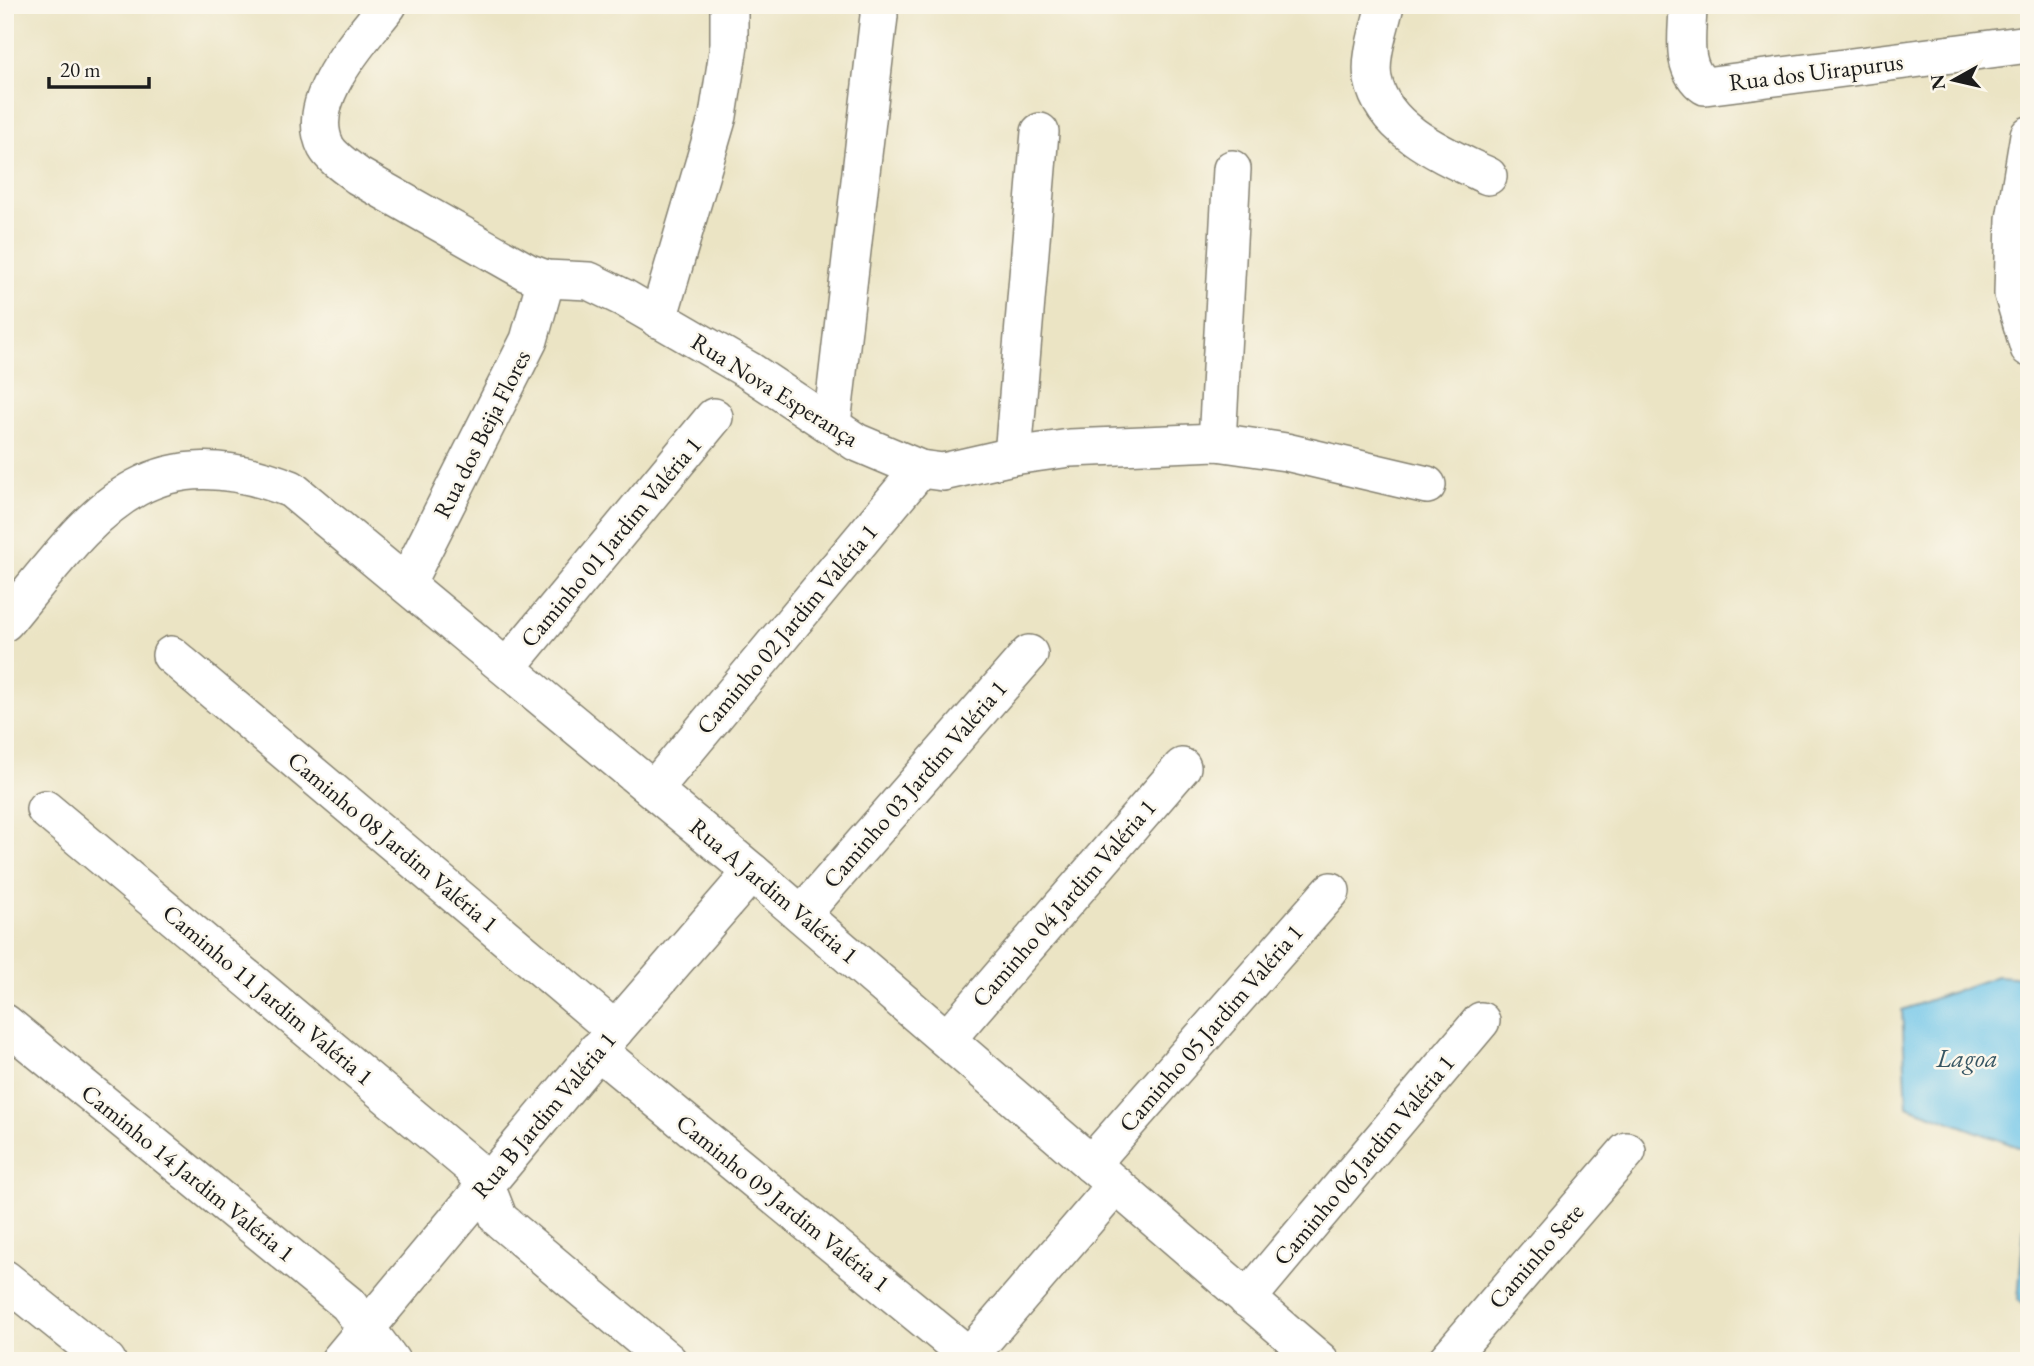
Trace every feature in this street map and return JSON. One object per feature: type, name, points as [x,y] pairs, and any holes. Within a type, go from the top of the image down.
[{"type":"street","name":"Rua Nova Esperança","points":[[388,5],[347,58],[326,94],[321,131],[327,148],[358,176],[527,272],[546,279],[589,281],[748,370],[866,447],[920,469],[943,472],[1013,456],[1131,443],[1217,442],[1286,452],[1427,485]]},
{"type":"street","points":[[658,319],[718,116],[729,45],[729,5]]},
{"type":"street","points":[[1385,5],[1373,58],[1373,78],[1380,99],[1399,122],[1432,150],[1488,176]]},
{"type":"street","points":[[832,424],[879,16]]},
{"type":"street","name":"Rua dos Uirapurus","points":[[1688,18],[1687,60],[1690,71],[1705,86],[2029,44]]},
{"type":"street","points":[[1013,456],[1040,132]]},
{"type":"street","points":[[2029,135],[2015,219],[2029,348]]},
{"type":"street","points":[[1217,442],[1232,169]]},
{"type":"street","name":"Rua dos Beija Flores","points":[[406,584],[529,340],[546,279]]},
{"type":"street","name":"Caminho 01 Jardim Valéria 1","points":[[508,666],[714,417]]},
{"type":"street","name":"Caminho 02 Jardim Valéria 1","points":[[654,789],[920,469]]},
{"type":"street","name":"Rua A Jardim Valéria 1","points":[[5,622],[86,524],[114,500],[142,483],[170,473],[201,470],[261,477],[291,489],[508,666],[802,914],[1320,1361]]},
{"type":"street","name":"Caminho 03 Jardim Valéria 1","points":[[802,914],[1029,654]]},
{"type":"street","name":"Caminho 08 Jardim Valéria 1","points":[[172,655],[606,1040]]},
{"type":"street","name":"Caminho 04 Jardim Valéria 1","points":[[947,1039],[1182,767]]},
{"type":"street","name":"Caminho 11 Jardim Valéria 1","points":[[45,809],[471,1166],[486,1186],[499,1219],[668,1361]]},
{"type":"street","name":"Rua B Jardim Valéria 1","points":[[339,1361],[606,1040],[752,872]]},
{"type":"street","name":"Caminho 05 Jardim Valéria 1","points":[[969,1359],[1104,1175],[1331,891]]},
{"type":"street","name":"Caminho 06 Jardim Valéria 1","points":[[1247,1299],[1481,1021]]},
{"type":"street","name":"Caminho 14 Jardim Valéria 1","points":[[5,1023],[348,1304],[391,1361]]},
{"type":"street","name":"Caminho 09 Jardim Valéria 1","points":[[606,1040],[969,1359]]},
{"type":"street","name":"Caminho Sete","points":[[1446,1361],[1627,1151]]},
{"type":"street","points":[[5,1279],[107,1361]]},
{"type":"water","name":"Lagoa","points":[[1997,976],[2029,978],[2029,1151],[1907,1106],[1902,1010]]},
{"type":"water","points":[[2029,1166],[2029,1308],[2018,1300]]}]
